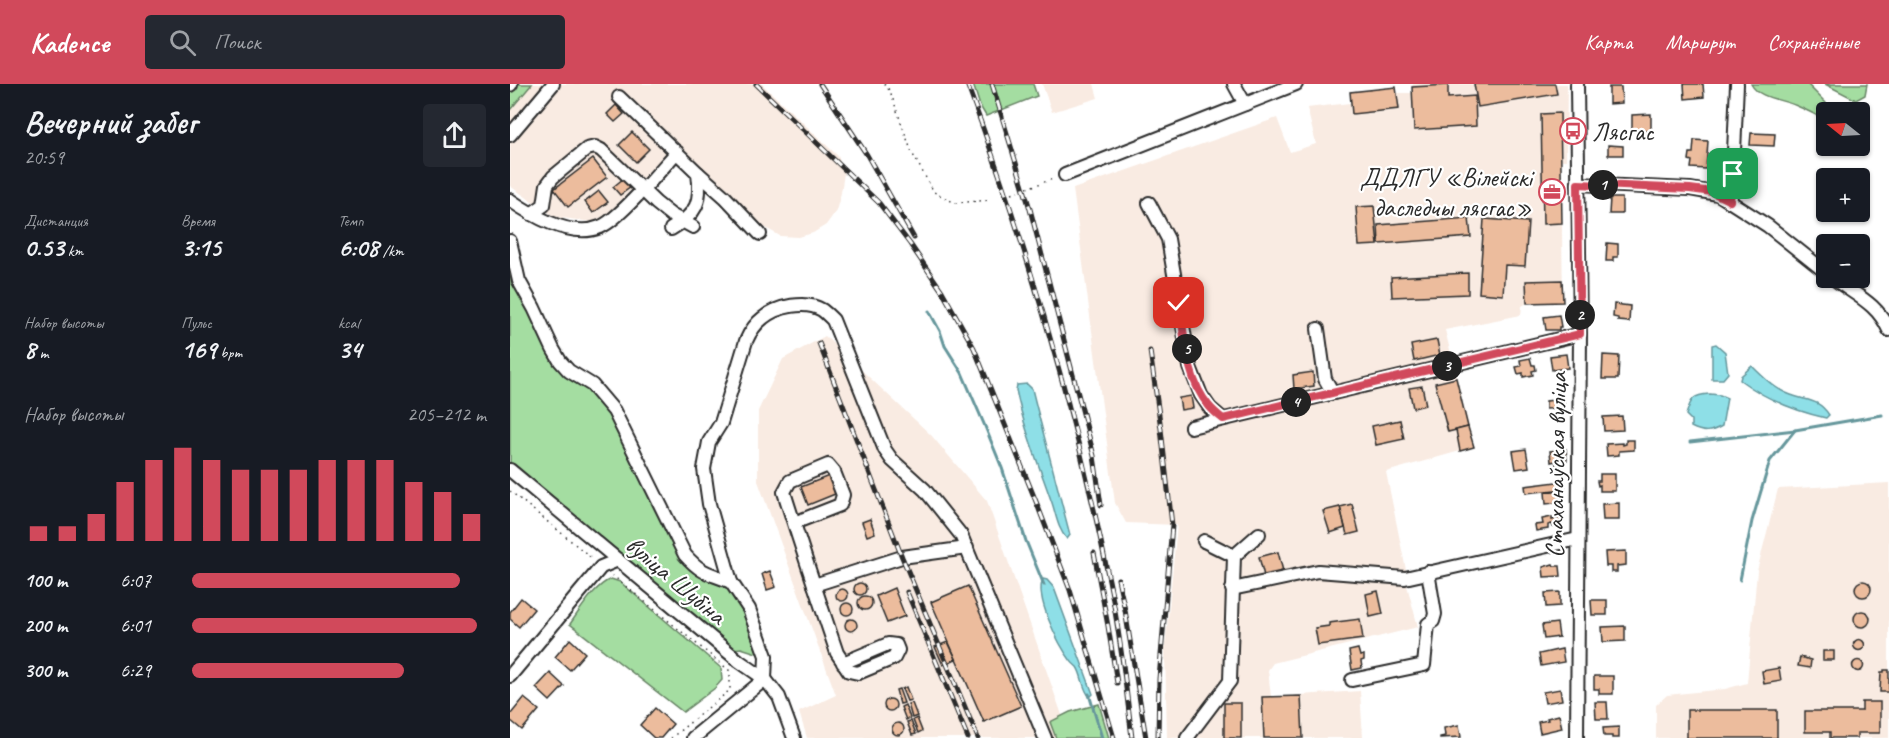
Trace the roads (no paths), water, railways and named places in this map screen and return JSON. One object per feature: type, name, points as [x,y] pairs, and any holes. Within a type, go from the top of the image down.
[{"type":"street","points":[[510,135],[553,84]]},
{"type":"street","points":[[1234,84],[1245,104]]},
{"type":"street","points":[[1065,175],[1296,84]]},
{"type":"street","name":"Стаханаўская вуліца","points":[[1577,84],[1580,334],[1577,738]]},
{"type":"street","points":[[1730,201],[1737,84]]},
{"type":"street","points":[[619,97],[725,197],[760,234]]},
{"type":"street","points":[[531,214],[543,205],[547,185],[552,177],[587,149],[595,147],[671,215],[688,224]]},
{"type":"street","points":[[510,200],[531,214],[558,226],[584,231],[601,227],[615,218],[677,152]]},
{"type":"street","points":[[671,229],[688,224],[700,196],[698,173]]},
{"type":"street","points":[[1578,184],[1712,192],[1768,226],[1816,264]]},
{"type":"street","points":[[1149,203],[1168,240],[1190,367],[1201,396],[1223,419]]},
{"type":"street","points":[[510,241],[524,294],[534,308],[560,362],[569,371],[592,385],[614,411],[685,555],[696,568],[731,582]]},
{"type":"street","points":[[1848,288],[1880,313],[1889,330]]},
{"type":"street","points":[[693,738],[765,679],[766,656],[749,609],[731,582],[709,504],[704,469],[709,442],[721,423],[746,341],[752,329],[763,317],[773,311],[798,305],[810,306],[823,311],[833,320],[885,450],[892,460],[925,490],[962,535],[1045,738]]},
{"type":"street","points":[[1317,329],[1325,379],[1333,393]]},
{"type":"street","points":[[1191,427],[1580,334]]},
{"type":"street","points":[[794,523],[840,505],[843,495],[834,472],[828,465],[790,481],[784,492],[794,523],[814,585],[837,653],[843,663]]},
{"type":"street","name":"вуліца Шубіна","points":[[510,470],[739,661],[765,679],[779,697],[794,738]]},
{"type":"street","points":[[1187,738],[1230,681],[1234,556],[1259,534]]},
{"type":"street","points":[[1232,589],[1318,571],[1405,578],[1578,539]]},
{"type":"street","points":[[1204,541],[1234,556]]},
{"type":"street","points":[[814,585],[902,557],[967,548]]},
{"type":"street","points":[[510,676],[602,567],[618,560]]},
{"type":"street","points":[[1352,680],[1424,665],[1428,624],[1433,621],[1435,614],[1428,572]]},
{"type":"water","points":[[1716,344],[1725,352],[1728,373],[1723,379],[1712,379],[1712,345]]},
{"type":"water","points":[[1752,366],[1780,390],[1816,403],[1829,415],[1826,418],[1803,412],[1771,399],[1750,387],[1740,380],[1741,376]]},
{"type":"water","points":[[1027,384],[1032,389],[1070,535],[1067,539],[1059,525],[1019,404],[1017,385]]},
{"type":"water","points":[[1710,394],[1727,398],[1722,426],[1706,431],[1691,427],[1691,420],[1686,415],[1691,402],[1699,395]]},
{"type":"water","points":[[1043,579],[1054,588],[1093,694],[1090,697],[1085,690],[1077,667],[1066,654],[1049,621],[1042,597]]},
{"type":"waterway","points":[[929,311],[945,346],[962,373],[984,424],[1044,585]]},
{"type":"waterway","points":[[1690,442],[1795,430],[1882,415]]},
{"type":"waterway","points":[[1740,580],[1752,521],[1770,461],[1795,430]]},
{"type":"waterway","points":[[1089,694],[1102,738]]},
{"type":"railway","points":[[756,84],[879,203],[942,291],[974,348],[1070,590],[1114,738]]},
{"type":"railway","points":[[820,84],[867,155],[914,238]]},
{"type":"railway","points":[[967,84],[1010,208],[1067,397],[1098,525],[1115,608],[1132,738]]},
{"type":"railway","points":[[992,84],[1030,209],[1079,398],[1094,456],[1101,505]]},
{"type":"railway","points":[[819,343],[902,557],[978,738]]},
{"type":"railway","points":[[1150,351],[1172,525],[1159,679],[1158,738]]},
{"type":"railway","points":[[1094,553],[1117,683]]},
{"type":"railway","points":[[1118,579],[1146,738]]},
{"type":"railway","points":[[907,592],[968,738]]},
{"type":"place","name":"Лясгас","points":[[1573,131]]},
{"type":"place","name":"ДДЛГУ «Вілейскі даследчы лясгас»","points":[[1552,192]]}]
